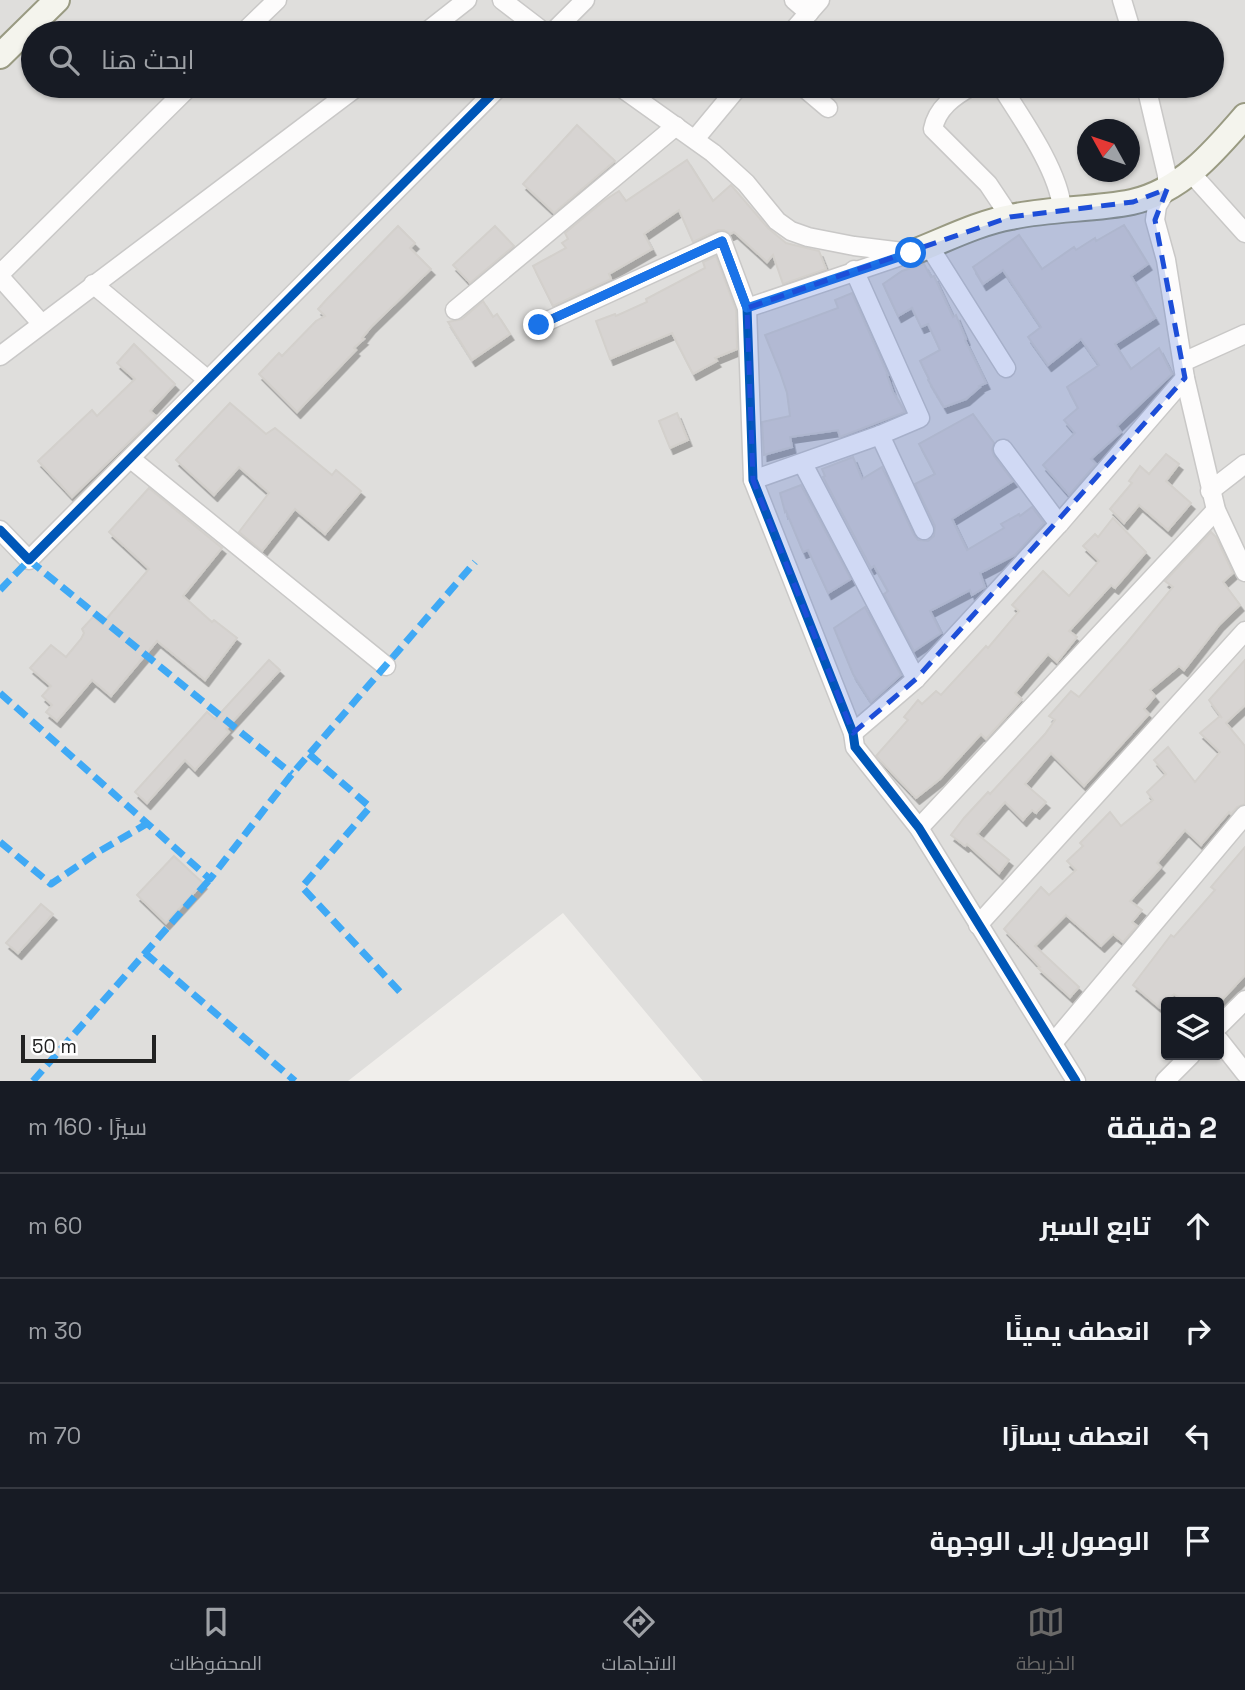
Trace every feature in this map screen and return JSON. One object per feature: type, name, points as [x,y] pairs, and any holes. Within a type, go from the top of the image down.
[{"type":"street","points":[[36,21],[57,0]]},
{"type":"street","points":[[255,21],[277,0]]},
{"type":"street","points":[[440,21],[467,0]]},
{"type":"street","points":[[502,0],[529,21]]},
{"type":"street","points":[[564,21],[585,0]]},
{"type":"street","points":[[794,0],[814,7],[802,21]]},
{"type":"street","points":[[1122,0],[1128,21]]},
{"type":"street","points":[[0,56],[21,35]]},
{"type":"street","points":[[41,323],[0,275],[178,98]]},
{"type":"street","points":[[0,356],[342,98]]},
{"type":"street","points":[[0,530],[29,560],[488,98]]},
{"type":"street","points":[[636,98],[695,139],[746,183],[777,221],[792,231],[854,246],[920,250]]},
{"type":"street","points":[[695,139],[729,98]]},
{"type":"street","points":[[816,98],[828,108]]},
{"type":"street","points":[[954,98],[939,112],[933,129],[988,184],[1010,216]]},
{"type":"street","points":[[1008,98],[1056,183],[1062,209]]},
{"type":"street","points":[[1149,98],[1167,175],[1167,189],[1157,206],[1156,220],[1166,260],[1184,370],[1210,491],[1245,572]]},
{"type":"street","points":[[747,308],[920,250],[1010,216],[1133,202],[1167,189],[1191,173],[1214,152],[1245,116]]},
{"type":"street","points":[[455,310],[676,126]]},
{"type":"street","points":[[1191,173],[1245,233]]},
{"type":"street","points":[[539,325],[722,241],[747,308],[753,480],[853,733],[855,747],[919,828],[1076,1081]]},
{"type":"street","points":[[920,250],[1006,368]]},
{"type":"street","points":[[753,480],[803,464],[920,418],[854,270]]},
{"type":"street","points":[[93,284],[208,380]]},
{"type":"street","points":[[853,733],[916,679],[1059,524],[1184,370],[1245,334]]},
{"type":"street","points":[[880,435],[924,530]]},
{"type":"street","points":[[1003,449],[1059,524]]},
{"type":"street","points":[[131,459],[386,666]]},
{"type":"street","points":[[803,464],[916,679]]},
{"type":"street","points":[[1210,491],[1245,464]]},
{"type":"street","points":[[919,828],[1216,510]]},
{"type":"street","points":[[978,925],[1245,631]]},
{"type":"street","points":[[1053,1044],[1245,815]]},
{"type":"street","points":[[1224,1021],[1245,1000]]},
{"type":"street","points":[[1224,1046],[1245,1073]]},
{"type":"street","points":[[1165,1081],[1186,1060]]},
{"type":"highlighted area","points":[[1167,189],[1155,220],[1185,378],[916,679],[853,733],[753,480],[747,308],[1010,217],[1133,202]]},
{"type":"shaded area","points":[[0,0],[1245,0],[1245,1081],[703,1081],[563,913],[348,1081],[0,1081]]},
{"type":"building","points":[[577,125],[615,161],[554,213],[523,184]]},
{"type":"building","points":[[687,160],[713,201],[731,185],[768,228],[786,243],[819,251],[826,269],[783,284],[773,255],[767,262],[734,232],[730,234],[718,230],[693,242],[679,210],[644,234],[652,249],[609,274],[611,279],[553,306],[533,266],[566,248],[562,243],[568,239],[565,233],[605,200],[619,191],[626,201]]},
{"type":"building","points":[[1124,225],[1148,264],[1131,276],[1155,318],[1115,344],[1131,369],[1159,348],[1172,374],[1117,426],[1121,432],[1091,459],[1096,464],[1069,495],[1043,465],[1075,433],[1064,420],[1078,408],[1067,387],[1099,365],[1081,339],[1048,365],[1028,337],[1041,327],[1003,270],[983,284],[973,267],[1019,235],[1042,269],[1074,247],[1076,250]]},
{"type":"building","points":[[398,226],[415,243],[410,248],[431,269],[371,327],[362,338],[364,339],[354,348],[356,350],[297,412],[259,374],[279,353],[282,356],[316,321],[325,316],[318,309]]},
{"type":"building","points":[[495,226],[514,246],[470,283],[453,265]]},
{"type":"building","points":[[716,256],[736,310],[737,349],[715,358],[717,361],[693,374],[672,333],[610,359],[596,321],[615,314],[616,316],[647,302],[646,299],[705,268],[703,262]]},
{"type":"building","points":[[924,264],[931,277],[934,276],[953,317],[956,315],[986,383],[966,399],[944,407],[920,361],[940,350],[928,324],[921,327],[912,308],[898,316],[883,284],[902,271]]},
{"type":"building","points":[[852,293],[893,392],[905,412],[840,437],[838,430],[790,437],[792,447],[764,455],[762,422],[790,416],[787,393],[765,335],[838,308],[835,300]]},
{"type":"building","points":[[483,301],[493,317],[497,314],[510,334],[472,360],[448,322],[462,319]]},
{"type":"building","points":[[134,344],[175,384],[150,411],[156,416],[72,497],[38,461],[92,410],[97,416],[135,379],[117,363]]},
{"type":"building","points":[[230,403],[266,434],[275,428],[332,475],[336,470],[361,491],[325,534],[295,509],[262,551],[239,532],[269,493],[239,467],[214,495],[176,460]]},
{"type":"building","points":[[677,413],[688,440],[670,448],[659,421]]},
{"type":"building","points":[[973,414],[994,443],[994,456],[1013,481],[952,519],[967,550],[1004,528],[1001,524],[1019,514],[1020,516],[1032,507],[1044,523],[1015,555],[980,573],[985,587],[972,595],[970,590],[930,611],[941,633],[914,651],[884,594],[888,591],[874,566],[871,568],[823,477],[825,476],[822,469],[853,457],[862,479],[882,467],[914,535],[918,540],[928,541],[934,536],[935,526],[915,484],[935,474],[919,444]]},
{"type":"building","points":[[1166,454],[1179,464],[1166,481],[1191,503],[1168,530],[1139,505],[1124,523],[1110,509],[1132,483],[1129,481],[1140,466],[1149,474]]},
{"type":"building","points":[[801,485],[851,579],[828,593],[808,550],[803,552],[785,512],[780,493]]},
{"type":"building","points":[[149,488],[222,548],[183,596],[212,622],[214,620],[237,638],[205,680],[157,641],[111,696],[92,680],[57,721],[46,712],[52,705],[42,696],[51,686],[30,668],[51,645],[66,657],[81,639],[84,633],[82,629],[93,617],[102,624],[149,569],[109,532]]},
{"type":"building","points":[[1113,518],[1146,552],[1115,588],[1111,585],[1069,631],[1077,637],[1057,662],[1048,654],[1015,693],[1022,699],[986,739],[981,734],[940,779],[916,798],[876,756],[908,720],[904,717],[918,700],[922,704],[936,691],[941,695],[986,646],[988,648],[1019,611],[1012,605],[1043,571],[1069,596],[1099,561],[1083,546],[1095,534],[1098,537]]},
{"type":"building","points":[[1211,532],[1233,573],[1223,582],[1240,605],[1220,624],[1184,670],[1179,666],[1150,690],[1155,696],[1144,709],[1149,714],[1084,786],[1051,753],[1025,784],[1046,802],[1036,813],[1032,810],[1023,820],[1005,802],[977,834],[1009,860],[999,873],[967,844],[965,846],[951,835],[988,792],[990,794],[1045,734],[1055,720],[1049,716],[1071,691],[1079,697],[1126,644],[1173,587],[1165,581]]},
{"type":"building","points":[[865,607],[901,675],[871,702],[853,674],[834,628]]},
{"type":"building","points":[[269,660],[280,670],[226,729],[229,732],[195,770],[185,760],[147,803],[135,792],[207,712],[215,719]]},
{"type":"building","points":[[1245,660],[1245,705],[1226,723],[1245,746],[1245,804],[1237,807],[1231,814],[1229,812],[1201,845],[1185,830],[1157,863],[1161,867],[1130,901],[1142,910],[1132,922],[1137,926],[1123,942],[1113,934],[1101,946],[1066,915],[1035,946],[1079,987],[1070,997],[1038,968],[1040,967],[1004,929],[1041,887],[1049,895],[1076,870],[1067,861],[1083,846],[1080,843],[1110,812],[1121,826],[1153,800],[1147,792],[1166,774],[1154,760],[1168,747],[1195,782],[1220,752],[1200,733],[1220,716],[1222,718],[1209,700]]},
{"type":"building","points":[[1245,847],[1245,975],[1224,998],[1178,997],[1174,994],[1171,997],[1161,997],[1160,1008],[1133,985],[1171,935],[1174,937],[1215,890],[1211,887]]},
{"type":"building","points":[[174,856],[203,883],[166,923],[137,895]]},
{"type":"building","points":[[41,904],[53,914],[18,953],[6,943]]},
{"type":"marked path","points":[[0,590],[29,560],[292,774]]},
{"type":"marked path","points":[[0,693],[210,879],[292,774],[475,562]]},
{"type":"marked path","points":[[309,754],[370,807],[302,887],[400,992]]},
{"type":"marked path","points":[[0,842],[51,884],[148,823]]},
{"type":"marked path","points":[[33,1081],[210,879]]},
{"type":"marked path","points":[[145,953],[295,1081]]},
{"type":"cycle path","points":[[0,530],[29,560],[488,98]]},
{"type":"cycle path","points":[[539,325],[722,241],[747,308],[753,480],[853,733],[855,747],[919,828],[1076,1081]]},
{"type":"route","points":[[539,325],[722,241],[747,308],[911,253]]}]
